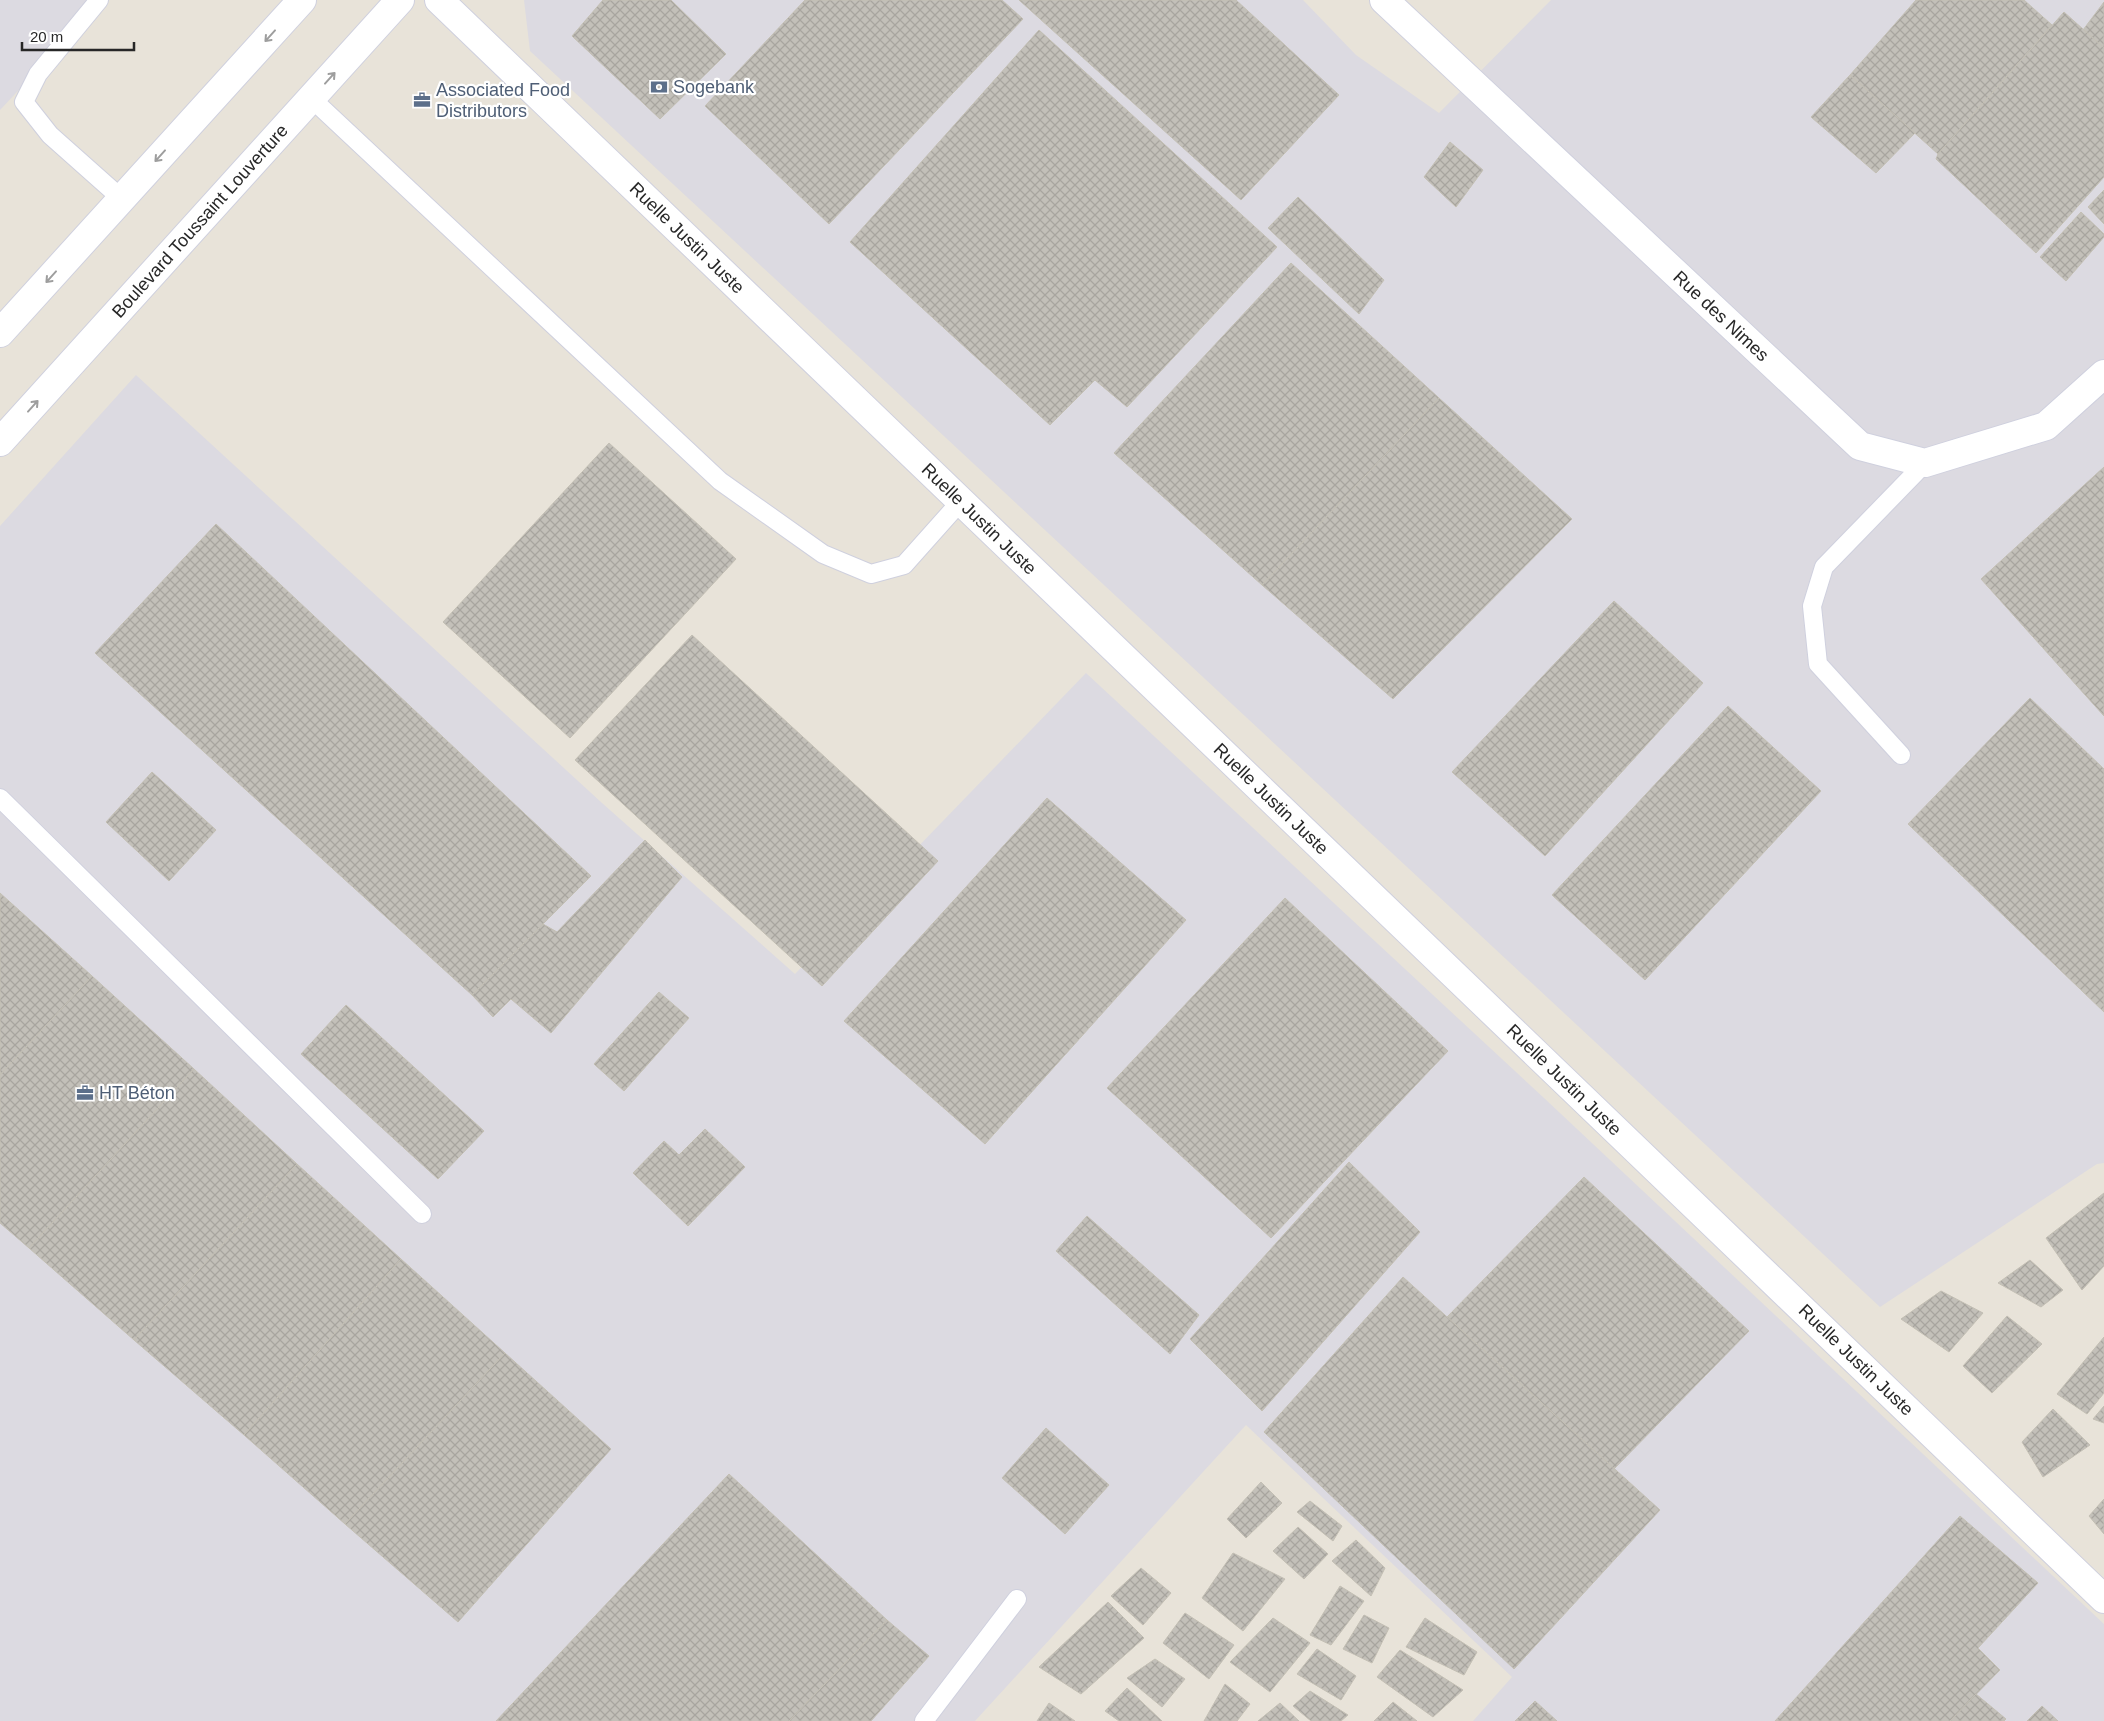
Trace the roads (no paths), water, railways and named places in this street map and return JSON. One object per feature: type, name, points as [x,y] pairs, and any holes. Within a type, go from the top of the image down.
[{"type":"street","points":[[0,333],[302,0]]},
{"type":"street","name":"Boulevard Toussaint Louverture","points":[[0,442],[400,0]]},
{"type":"street","name":"Ruelle Justin Juste","points":[[439,0],[2104,1599]]},
{"type":"street","name":"Rue des Nimes","points":[[1384,0],[1860,446],[1925,463]]},
{"type":"street","points":[[1925,463],[2046,426],[2104,374]]},
{"type":"lane","points":[[99,0],[38,74],[24,102],[50,135],[122,199]]},
{"type":"lane","points":[[311,98],[720,480],[823,554],[871,574],[904,565],[961,501]]},
{"type":"lane","points":[[1901,755],[1818,664],[1812,606],[1824,568],[1925,463]]},
{"type":"lane","points":[[0,798],[422,1214]]},
{"type":"lane","points":[[924,1721],[1017,1599]]},
{"type":"place","name":"Sogebank","points":[[659,87]]},
{"type":"place","name":"Associated Food Distributors","points":[[422,100]]},
{"type":"place","name":"HT Béton","points":[[85,1093]]}]
